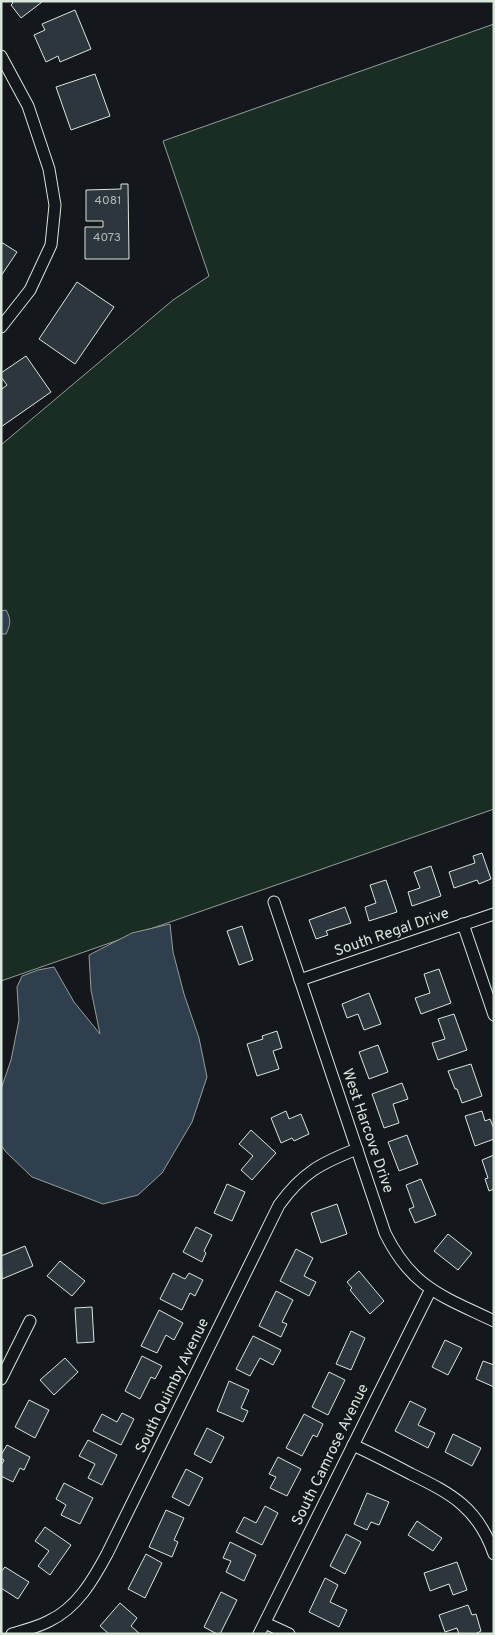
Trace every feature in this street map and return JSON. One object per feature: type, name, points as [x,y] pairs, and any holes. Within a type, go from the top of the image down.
[{"type":"street","points":[[1,56],[28,106],[49,168],[55,205],[50,245],[30,290],[1,326]]},
{"type":"street","name":"West Harcove Drive","points":[[274,902],[385,1233],[403,1264],[418,1280],[431,1289],[494,1321]]},
{"type":"street","name":"South Regal Drive","points":[[300,980],[494,914]]},
{"type":"street","points":[[463,924],[494,1015]]},
{"type":"street","name":"South Quimby Avenue","points":[[12,1634],[48,1622],[58,1616],[85,1590],[107,1554],[279,1205],[291,1189],[308,1173],[336,1157],[357,1149]]},
{"type":"street","name":"South Camrose Avenue","points":[[259,1634],[431,1289]]},
{"type":"street","points":[[1,1379],[30,1321]]},
{"type":"street","points":[[353,1445],[446,1491],[475,1517],[483,1528],[494,1554]]},
{"type":"street","points":[[265,1622],[289,1634]]},
{"type":"green space","points":[[494,24],[494,809],[1,981],[1,445],[173,300],[209,276],[163,141]]},
{"type":"water","points":[[6,610],[10,624],[6,634],[1,634],[1,611]]},
{"type":"water","points":[[170,924],[173,952],[184,994],[199,1038],[207,1077],[192,1122],[162,1173],[138,1195],[103,1204],[32,1177],[1,1145],[1,1089],[11,1060],[19,1020],[17,987],[22,976],[54,967],[74,1002],[100,1034],[91,990],[89,955],[132,933]]},
{"type":"building","points":[[11,1],[42,2],[21,18],[11,5],[13,3]]},
{"type":"building","points":[[75,10],[91,49],[60,62],[58,56],[46,62],[34,35],[45,30],[42,24]]},
{"type":"building","points":[[95,74],[110,116],[71,130],[56,87]]},
{"type":"building","points":[[121,184],[128,184],[129,259],[85,259],[85,227],[103,227],[103,221],[86,221],[86,190],[121,189]]},
{"type":"building","points":[[1,242],[17,252],[1,276]]},
{"type":"building","points":[[77,282],[114,307],[75,364],[39,339]]},
{"type":"building","points":[[26,356],[51,392],[1,427],[1,388],[7,385],[1,377],[1,373]]},
{"type":"building","points":[[482,853],[491,879],[479,884],[477,880],[454,888],[449,872],[475,863],[473,856]]},
{"type":"building","points":[[431,866],[441,896],[412,906],[408,892],[420,888],[414,872]]},
{"type":"building","points":[[386,880],[397,912],[369,921],[365,907],[376,903],[370,885]]},
{"type":"building","points":[[345,907],[351,923],[326,931],[328,935],[316,939],[309,920]]},
{"type":"building","points":[[242,926],[253,960],[239,965],[227,931]]},
{"type":"building","points":[[439,969],[451,1003],[421,1014],[415,998],[430,993],[424,974]]},
{"type":"building","points":[[369,993],[381,1024],[364,1030],[358,1014],[347,1018],[342,1004]]},
{"type":"building","points":[[454,1014],[467,1050],[438,1060],[432,1043],[445,1039],[438,1019]]},
{"type":"building","points":[[277,1031],[282,1048],[273,1051],[279,1069],[257,1076],[247,1044],[263,1039],[262,1036]]},
{"type":"building","points":[[378,1045],[388,1072],[369,1079],[359,1052]]},
{"type":"building","points":[[471,1064],[482,1096],[462,1103],[448,1071]]},
{"type":"building","points":[[402,1083],[408,1099],[393,1104],[399,1123],[384,1128],[372,1094]]},
{"type":"building","points":[[286,1111],[289,1119],[301,1114],[309,1134],[294,1141],[292,1138],[281,1143],[271,1118]]},
{"type":"building","points":[[482,1111],[485,1121],[490,1119],[494,1129],[494,1139],[475,1146],[465,1116]]},
{"type":"building","points":[[251,1130],[276,1153],[252,1180],[241,1170],[253,1156],[239,1144]]},
{"type":"building","points":[[407,1135],[418,1164],[399,1171],[388,1142]]},
{"type":"building","points":[[494,1155],[494,1189],[489,1191],[485,1179],[488,1178],[482,1160]]},
{"type":"building","points":[[421,1179],[436,1215],[415,1223],[409,1209],[414,1207],[406,1185]]},
{"type":"building","points":[[227,1184],[245,1192],[232,1221],[214,1213]]},
{"type":"building","points":[[337,1204],[347,1234],[321,1243],[311,1213]]},
{"type":"building","points":[[196,1227],[212,1235],[204,1251],[206,1253],[202,1262],[183,1252]]},
{"type":"building","points":[[448,1234],[472,1253],[458,1270],[434,1251]]},
{"type":"building","points":[[25,1246],[33,1266],[2,1279],[1,1256]]},
{"type":"building","points":[[296,1249],[313,1258],[304,1276],[316,1282],[309,1296],[280,1281]]},
{"type":"building","points":[[60,1261],[85,1281],[72,1296],[47,1276]]},
{"type":"building","points":[[359,1271],[384,1301],[370,1314],[350,1290],[352,1288],[347,1282]]},
{"type":"building","points":[[173,1273],[185,1279],[189,1273],[203,1280],[195,1296],[190,1293],[182,1310],[160,1299]]},
{"type":"building","points":[[276,1291],[293,1300],[282,1322],[287,1324],[281,1337],[259,1326]]},
{"type":"building","points":[[92,1307],[94,1342],[77,1343],[75,1308]]},
{"type":"building","points":[[159,1310],[183,1323],[174,1340],[166,1335],[157,1353],[141,1346]]},
{"type":"building","points":[[351,1331],[365,1338],[351,1370],[336,1364]]},
{"type":"building","points":[[253,1336],[281,1350],[273,1365],[260,1358],[250,1376],[236,1369]]},
{"type":"building","points":[[445,1340],[462,1348],[448,1375],[432,1367]]},
{"type":"building","points":[[142,1356],[162,1366],[155,1379],[151,1377],[140,1399],[125,1391]]},
{"type":"building","points":[[65,1358],[78,1372],[54,1395],[40,1380]]},
{"type":"building","points":[[483,1361],[494,1365],[494,1387],[476,1379]]},
{"type":"building","points":[[329,1372],[345,1380],[328,1415],[312,1407]]},
{"type":"building","points":[[229,1381],[249,1390],[241,1408],[248,1411],[243,1422],[217,1411]]},
{"type":"building","points":[[29,1400],[49,1410],[35,1438],[15,1427]]},
{"type":"building","points":[[410,1401],[426,1409],[418,1425],[435,1433],[428,1448],[395,1431]]},
{"type":"building","points":[[122,1413],[134,1419],[121,1445],[93,1431],[102,1414],[117,1422]]},
{"type":"building","points":[[304,1414],[323,1424],[317,1437],[313,1435],[302,1456],[286,1448]]},
{"type":"building","points":[[207,1428],[224,1437],[211,1463],[194,1454]]},
{"type":"building","points":[[453,1434],[481,1448],[472,1466],[445,1452]]},
{"type":"building","points":[[88,1440],[117,1455],[102,1485],[88,1478],[95,1464],[79,1456]]},
{"type":"building","points":[[7,1445],[30,1457],[24,1470],[20,1468],[13,1482],[1,1476],[1,1466],[4,1460],[1,1458],[1,1455]]},
{"type":"building","points":[[278,1457],[301,1469],[287,1496],[270,1488],[276,1477],[269,1474]]},
{"type":"building","points":[[186,1469],[203,1478],[189,1506],[172,1497]]},
{"type":"building","points":[[64,1483],[93,1498],[80,1524],[61,1515],[66,1505],[56,1499]]},
{"type":"building","points":[[367,1493],[389,1502],[379,1525],[371,1522],[367,1530],[354,1524]]},
{"type":"building","points":[[265,1506],[278,1513],[262,1545],[236,1532],[244,1517],[256,1523]]},
{"type":"building","points":[[166,1510],[184,1518],[174,1540],[178,1542],[172,1557],[149,1547]]},
{"type":"building","points":[[417,1521],[442,1538],[433,1551],[408,1535]]},
{"type":"building","points":[[45,1527],[71,1545],[50,1575],[38,1566],[49,1551],[35,1541]]},
{"type":"building","points":[[346,1534],[361,1542],[345,1574],[330,1566]]},
{"type":"building","points":[[230,1542],[256,1555],[244,1581],[226,1572],[231,1561],[223,1558]]},
{"type":"building","points":[[146,1554],[162,1563],[145,1598],[128,1589]]},
{"type":"building","points":[[457,1562],[467,1590],[453,1595],[449,1584],[430,1591],[424,1573]]},
{"type":"building","points":[[5,1567],[29,1582],[18,1599],[1,1588],[1,1572]]},
{"type":"building","points":[[325,1578],[338,1585],[330,1602],[347,1610],[339,1627],[309,1612]]},
{"type":"building","points":[[221,1592],[237,1600],[220,1634],[217,1634],[204,1627]]},
{"type":"building","points":[[120,1603],[137,1618],[131,1626],[140,1634],[109,1634],[100,1626]]},
{"type":"building","points":[[468,1605],[472,1615],[476,1614],[481,1631],[475,1634],[459,1634],[457,1628],[445,1632],[439,1615]]}]
